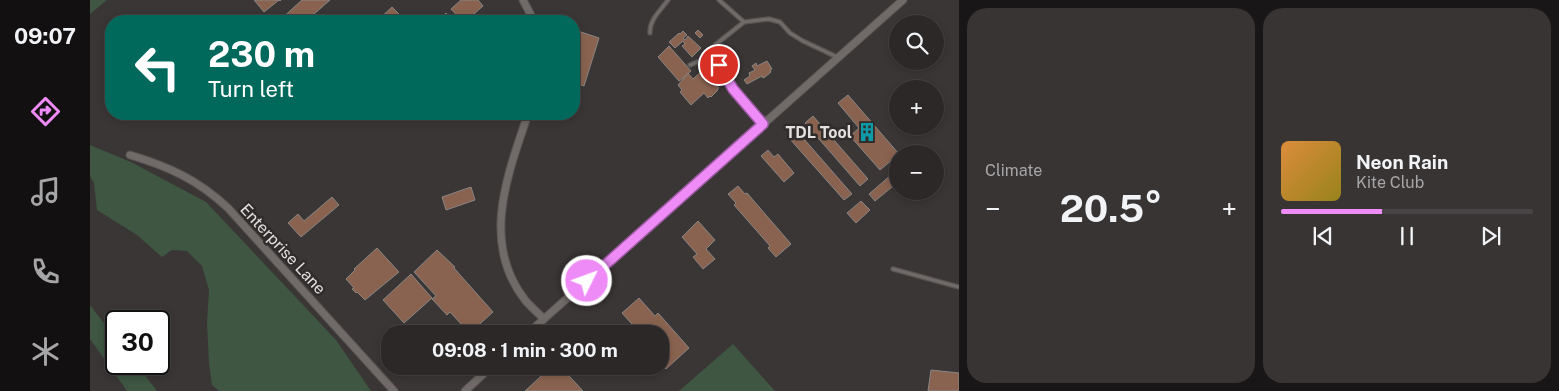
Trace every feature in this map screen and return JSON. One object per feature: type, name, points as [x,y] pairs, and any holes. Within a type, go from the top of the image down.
[{"type":"street","points":[[523,0],[531,15]]},
{"type":"street","points":[[537,325],[838,58],[898,2]]},
{"type":"street","points":[[526,120],[504,190],[500,227],[510,274],[526,300],[544,319]]},
{"type":"street","name":"Enterprise Lane","points":[[130,155],[172,169],[187,177],[216,198],[234,215],[394,391]]},
{"type":"street","points":[[466,391],[483,375]]},
{"type":"lane","points":[[650,33],[650,27],[654,18],[668,0]]},
{"type":"lane","points":[[719,0],[744,22]]},
{"type":"lane","points":[[690,65],[709,57],[715,45],[744,22],[770,19],[780,22],[790,33],[803,41],[838,58]]},
{"type":"lane","points":[[712,53],[733,89],[763,124]]},
{"type":"lane","points":[[893,269],[959,287]]},
{"type":"green space","points":[[90,0],[107,0],[90,14]]},
{"type":"green space","points":[[90,145],[131,162],[206,202],[336,340],[371,391],[219,391],[212,385],[207,323],[209,290],[202,266],[187,251],[172,250],[162,257],[137,235],[97,210],[94,183],[90,176]]},
{"type":"green space","points":[[90,305],[105,325],[105,360],[90,339]]},
{"type":"green space","points":[[733,344],[775,391],[679,391]]},
{"type":"green space","points":[[116,375],[145,375],[157,391],[127,391]]},
{"type":"building","points":[[254,0],[279,0],[264,12]]},
{"type":"building","points":[[302,0],[330,0],[313,15],[286,15]]},
{"type":"building","points":[[461,0],[478,0],[483,6],[473,15],[456,15],[451,9]]},
{"type":"building","points":[[392,7],[400,15],[383,15]]},
{"type":"building","points":[[698,30],[703,35],[700,38],[695,33]]},
{"type":"building","points":[[683,31],[687,35],[683,38],[685,40],[688,36],[701,48],[692,57],[682,46],[685,44],[683,41],[675,48],[669,42]]},
{"type":"building","points":[[580,32],[599,38],[584,86],[580,84]]},
{"type":"building","points":[[669,46],[691,71],[679,81],[658,57]]},
{"type":"building","points":[[767,61],[772,69],[770,70],[771,72],[763,78],[762,76],[747,84],[744,80],[750,76],[749,73],[755,70],[752,66],[756,63],[757,66]]},
{"type":"building","points":[[703,70],[719,88],[711,97],[708,98],[704,93],[691,105],[680,92],[682,90],[678,85],[688,73],[693,79]]},
{"type":"building","name":"TDL Tool","points":[[848,95],[891,145],[889,145],[889,162],[880,170],[850,136],[859,128],[838,103]]},
{"type":"building","points":[[813,116],[868,179],[860,186],[805,123]]},
{"type":"building","points":[[797,131],[852,194],[844,200],[789,138]]},
{"type":"building","points":[[768,150],[774,157],[778,154],[794,173],[784,182],[761,156]]},
{"type":"building","points":[[889,177],[889,189],[875,201],[869,194]]},
{"type":"building","points":[[738,186],[745,194],[747,193],[791,244],[776,257],[768,248],[770,246],[734,205],[736,203],[728,194]]},
{"type":"building","points":[[471,187],[475,200],[446,210],[442,197]]},
{"type":"building","points":[[332,197],[339,205],[301,237],[288,223],[298,214],[304,221]]},
{"type":"building","points":[[861,201],[870,210],[856,223],[847,213]]},
{"type":"building","points":[[698,221],[715,240],[706,249],[715,259],[703,269],[693,257],[697,254],[682,237]]},
{"type":"building","points":[[377,248],[399,272],[365,300],[352,289],[354,288],[346,279]]},
{"type":"building","points":[[437,250],[455,267],[493,312],[479,325],[462,325],[450,312],[447,315],[432,299],[436,296],[414,272]]},
{"type":"building","points":[[411,274],[432,298],[404,323],[383,300]]},
{"type":"building","points":[[639,298],[655,316],[658,313],[669,325],[633,325],[622,313]]},
{"type":"building","points":[[669,325],[689,348],[669,366]]},
{"type":"building","points":[[931,370],[959,373],[959,391],[928,391]]},
{"type":"building","points":[[542,375],[568,375],[583,391],[525,391]]},
{"type":"place","name":"TDL Tool","points":[[867,132]]},
{"type":"route","points":[[587,281],[763,124],[733,89],[719,65]]}]
